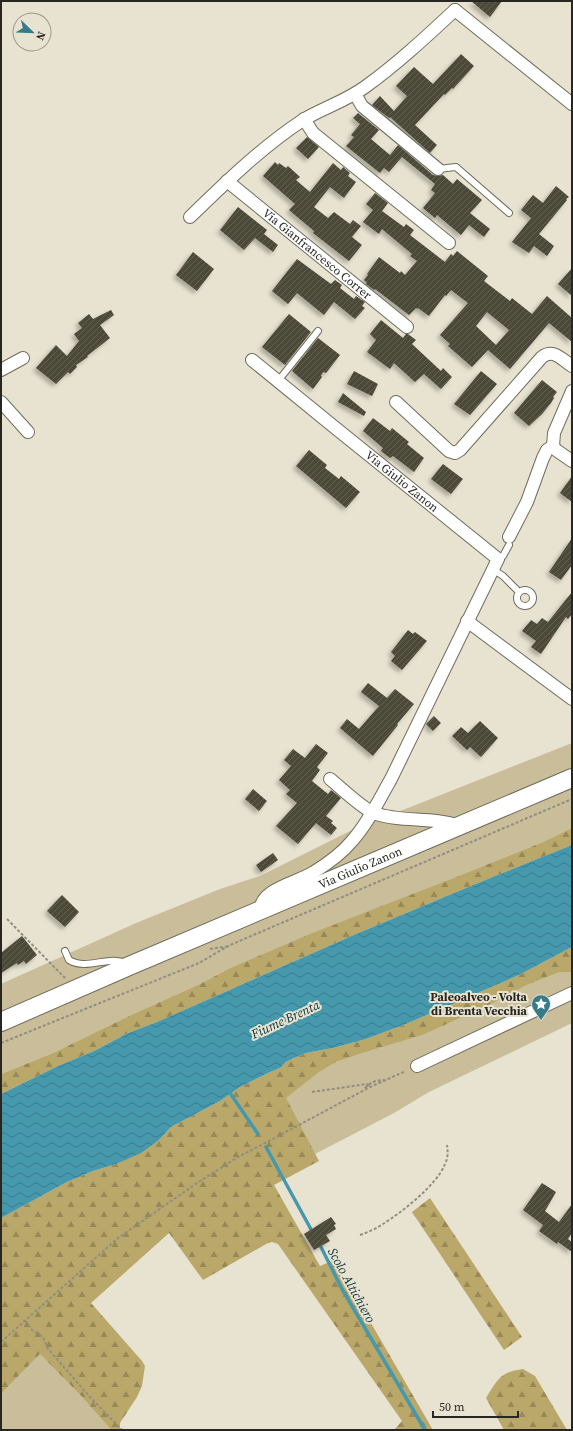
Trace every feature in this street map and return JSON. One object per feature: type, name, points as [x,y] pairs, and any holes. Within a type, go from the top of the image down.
[{"type":"street","points":[[190,216],[227,181],[277,139],[304,120],[355,94],[401,59],[455,6],[572,104]]},
{"type":"street","points":[[355,94],[362,106],[438,169]]},
{"type":"street","points":[[304,120],[313,133],[449,243]]},
{"type":"street","name":"Via Gianfrancesco Correr","points":[[227,181],[407,328]]},
{"type":"street","points":[[396,402],[450,451],[456,453],[542,357],[550,353],[556,354],[572,366]]},
{"type":"street","points":[[1,370],[23,358]]},
{"type":"street","name":"Via Giulio Zanon","points":[[252,360],[496,564],[391,779],[372,813],[346,848],[315,872],[274,890],[266,896],[262,902],[260,906],[261,911]]},
{"type":"street","points":[[572,391],[554,433],[553,446],[556,450],[572,461]]},
{"type":"street","points":[[1,402],[28,432]]},
{"type":"street","points":[[509,541],[527,502],[547,450],[553,446]]},
{"type":"street","points":[[467,621],[572,699]]},
{"type":"street","name":"Via Giulio Zanon","points":[[1,1022],[572,778]]},
{"type":"street","points":[[330,779],[372,813],[448,822],[459,826]]},
{"type":"street","points":[[417,1066],[572,993]]},
{"type":"lane","points":[[438,169],[456,167],[510,213]]},
{"type":"lane","points":[[278,381],[318,331]]},
{"type":"lane","points":[[509,541],[503,556],[496,564],[503,576],[519,592]]},
{"type":"lane","points":[[65,951],[69,960],[73,963],[88,964],[118,960],[126,962],[129,966]]},
{"type":"path","points":[[1,1043],[199,962],[238,942],[572,799]]},
{"type":"path","points":[[7,919],[67,979],[72,985],[74,991]]},
{"type":"path","points":[[1,1342],[118,1238],[197,1183],[257,1147],[369,1086],[417,1066]]},
{"type":"path","points":[[312,1092],[367,1084],[369,1086]]},
{"type":"path","points":[[360,1235],[388,1221],[425,1190],[439,1175],[445,1164],[448,1153],[447,1146]]},
{"type":"path","points":[[25,1320],[32,1330],[43,1337],[48,1349],[90,1397],[122,1430]]},
{"type":"shaded area","points":[[572,743],[572,828],[543,842],[228,969],[200,984],[131,1015],[53,1053],[1,1074],[1,984],[136,923],[220,889],[260,876],[350,831]]},
{"type":"shaded area","points":[[560,972],[572,972],[572,1023],[429,1092],[394,1113],[315,1154],[285,1098],[318,1073],[336,1062],[423,1035],[495,1002],[527,985]]},
{"type":"shaded area","points":[[40,1354],[82,1397],[111,1430],[1,1430],[1,1394]]},
{"type":"green space","points":[[572,828],[572,845],[356,934],[157,1022],[128,1033],[94,1051],[58,1066],[1,1094],[1,1074],[53,1053],[131,1015],[200,984],[228,969],[310,934],[543,842]]},
{"type":"green space","points":[[572,947],[572,972],[560,972],[527,985],[495,1002],[423,1035],[336,1062],[318,1073],[286,1098],[319,1161],[274,1185],[320,1266],[332,1261],[357,1299],[433,1430],[394,1430],[402,1421],[278,1244],[272,1242],[268,1243],[203,1280],[169,1233],[91,1303],[145,1366],[142,1386],[137,1397],[120,1423],[120,1430],[111,1430],[82,1397],[40,1354],[1,1394],[1,1218],[67,1182],[93,1171],[116,1164],[159,1140],[171,1127],[220,1101],[240,1087],[280,1068],[286,1062],[294,1058],[306,1053],[333,1048],[366,1039],[406,1024],[519,975]]},
{"type":"green space","points":[[430,1198],[522,1337],[504,1350],[412,1212]]},
{"type":"green space","points":[[523,1369],[535,1376],[567,1430],[504,1430],[486,1398],[497,1381],[504,1374]]},
{"type":"water","name":"Fiume Brenta","points":[[572,845],[572,947],[519,975],[406,1024],[366,1039],[333,1048],[306,1053],[294,1058],[286,1062],[280,1068],[240,1087],[220,1101],[171,1127],[159,1140],[141,1153],[67,1182],[1,1218],[1,1094],[58,1066],[94,1051],[128,1033],[157,1022],[356,934]]},
{"type":"building","points":[[471,1],[502,1],[490,17]]},
{"type":"building","points":[[461,54],[474,66],[453,89],[452,88],[445,95],[444,94],[415,125],[437,145],[430,153],[390,117],[389,118],[372,105],[380,96],[394,111],[407,96],[396,86],[414,67],[433,84]]},
{"type":"building","points":[[358,113],[379,130],[371,139],[390,155],[398,145],[433,175],[443,175],[453,184],[457,179],[482,200],[470,213],[490,229],[484,237],[469,225],[461,235],[437,215],[435,218],[423,208],[435,193],[431,190],[435,184],[402,157],[389,172],[384,168],[380,173],[346,146],[354,137],[351,135],[360,124],[353,118]]},
{"type":"building","points":[[307,137],[319,147],[308,159],[296,148]]},
{"type":"building","points":[[275,162],[286,168],[288,166],[300,177],[296,180],[310,192],[333,163],[341,170],[343,167],[350,173],[348,176],[356,182],[344,198],[330,187],[314,207],[328,218],[334,212],[350,224],[353,220],[361,226],[352,237],[362,245],[349,261],[313,233],[314,231],[289,210],[295,204],[263,176]]},
{"type":"building","points":[[556,186],[569,197],[539,234],[554,246],[547,256],[534,246],[529,253],[512,242],[531,218],[521,210],[533,195],[543,203]]},
{"type":"building","points":[[375,193],[388,203],[382,211],[404,227],[406,224],[414,230],[410,235],[445,262],[451,254],[453,256],[457,251],[488,276],[484,281],[510,301],[512,298],[532,314],[547,296],[572,318],[572,342],[549,323],[510,369],[488,350],[472,367],[448,346],[450,344],[440,335],[468,303],[451,290],[446,296],[445,295],[429,316],[418,308],[416,308],[409,315],[375,289],[374,290],[366,284],[367,283],[364,280],[379,257],[400,273],[401,271],[405,275],[417,261],[410,256],[412,254],[382,229],[379,234],[363,222],[373,210],[366,204]],"holes":[[[487,312],[509,330],[496,345],[476,326]]]},
{"type":"building","points":[[238,207],[267,230],[264,234],[278,245],[273,252],[255,238],[244,250],[220,230]]},
{"type":"building","points":[[193,252],[214,269],[197,291],[176,275]]},
{"type":"building","points":[[297,259],[331,284],[335,280],[342,285],[340,288],[354,299],[356,296],[365,302],[362,306],[365,308],[355,319],[334,302],[324,315],[297,293],[288,304],[272,291]]},
{"type":"building","points":[[572,268],[572,296],[558,284]]},
{"type":"building","points":[[111,310],[114,315],[100,325],[110,338],[76,365],[77,367],[70,374],[68,372],[56,384],[36,368],[56,345],[67,356],[79,341],[74,334],[82,328],[78,323],[89,314],[93,319]]},
{"type":"building","points":[[289,314],[311,332],[285,365],[262,347]]},
{"type":"building","points":[[381,320],[403,338],[406,334],[408,334],[416,340],[412,344],[441,371],[443,368],[452,377],[441,389],[424,374],[415,382],[394,363],[390,369],[367,352],[376,340],[370,334]]},
{"type":"building","points":[[318,338],[340,355],[326,373],[323,372],[322,377],[313,389],[292,371]]},
{"type":"building","points":[[354,371],[378,384],[372,396],[347,384]]},
{"type":"building","points":[[481,371],[497,384],[470,415],[454,404]]},
{"type":"building","points":[[542,380],[557,392],[551,403],[542,414],[529,426],[514,413]]},
{"type":"building","points":[[343,393],[366,412],[364,416],[338,402]]},
{"type":"building","points":[[373,418],[390,431],[392,428],[409,442],[407,444],[424,458],[414,472],[393,456],[390,458],[381,451],[383,448],[363,431]]},
{"type":"building","points":[[309,450],[327,465],[325,468],[339,479],[341,476],[360,492],[346,508],[296,466]]},
{"type":"building","points":[[443,464],[463,479],[451,494],[431,479]]},
{"type":"building","points":[[572,476],[572,502],[560,493]]},
{"type":"building","points":[[572,538],[572,565],[561,580],[549,572]]},
{"type":"building","points":[[572,592],[572,614],[568,619],[566,617],[541,654],[531,647],[536,641],[522,631],[531,620],[537,624],[542,618],[548,622]]},
{"type":"building","points":[[408,630],[413,634],[415,632],[427,641],[402,670],[391,661],[395,656],[391,652]]},
{"type":"building","points":[[368,683],[387,698],[395,689],[414,704],[373,756],[340,728],[347,719],[359,729],[379,706],[361,692]]},
{"type":"building","points":[[434,716],[441,723],[433,731],[426,724]]},
{"type":"building","points":[[480,721],[498,738],[481,757],[470,747],[467,750],[452,736],[461,727],[468,733]]},
{"type":"building","points":[[316,744],[328,753],[317,767],[320,770],[312,781],[328,794],[331,790],[341,798],[326,816],[333,821],[331,823],[337,828],[331,835],[316,823],[298,844],[276,826],[297,803],[286,794],[290,790],[279,780],[291,766],[284,760],[293,749],[305,758]]},
{"type":"building","points":[[253,789],[267,801],[259,811],[245,799]]},
{"type":"building","points":[[273,853],[278,860],[261,872],[256,865]]},
{"type":"building","points":[[62,895],[79,912],[65,927],[47,911]]},
{"type":"building","points":[[22,936],[37,955],[26,964],[24,961],[18,965],[17,963],[1,973],[1,953]]},
{"type":"building","points":[[542,1183],[556,1192],[545,1211],[559,1222],[572,1204],[572,1233],[568,1239],[572,1242],[572,1252],[558,1242],[557,1244],[539,1231],[543,1225],[523,1210]]},
{"type":"building","points":[[331,1217],[336,1224],[334,1225],[336,1229],[326,1235],[330,1241],[314,1250],[304,1234]]},
{"type":"waterway","name":"Scolo Altichiero","points":[[228,1090],[258,1134]]},
{"type":"waterway","name":"Scolo Altichiero","points":[[266,1147],[313,1233]]},
{"type":"waterway","name":"Scolo Altichiero","points":[[319,1243],[342,1289],[425,1430]]},
{"type":"place","name":"Paleoalveo - Volta di Brenta Vecchia","points":[[541,1021]]}]
